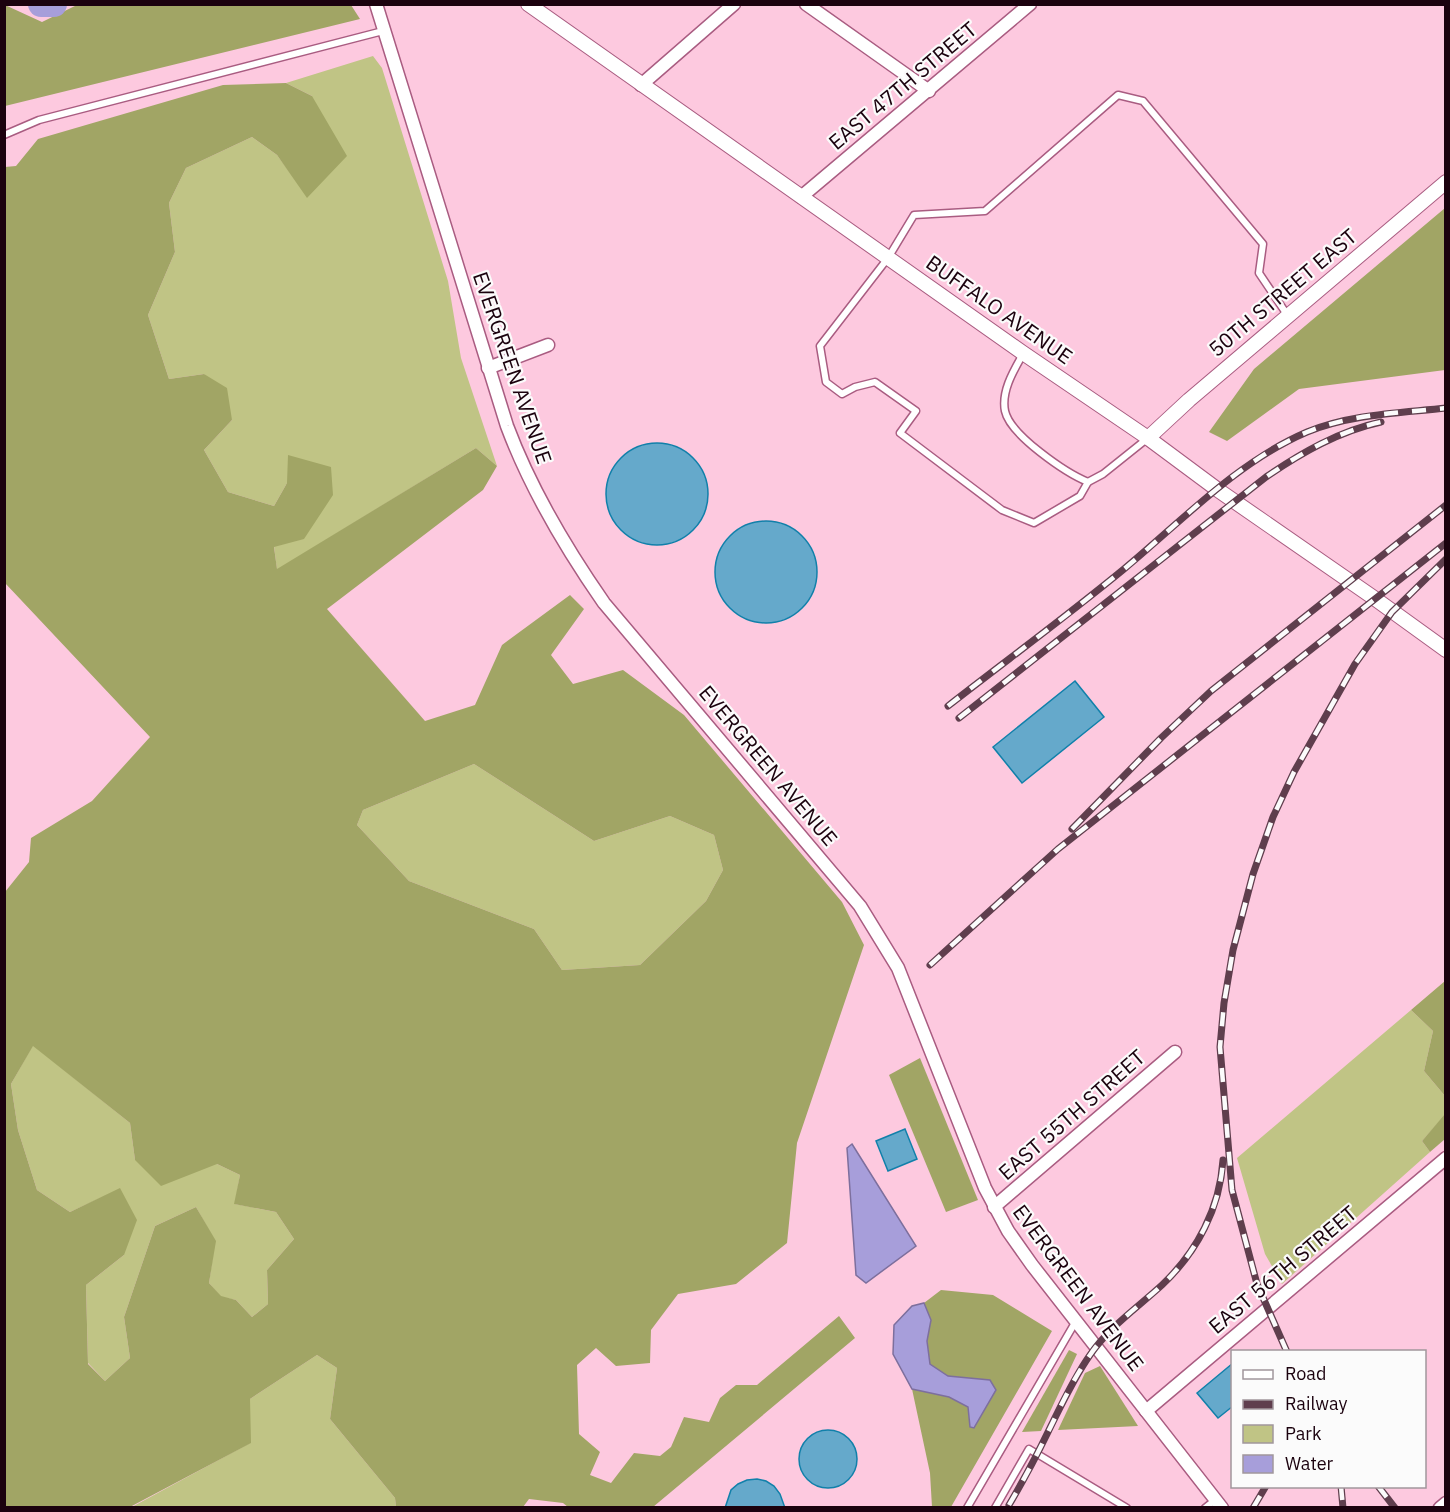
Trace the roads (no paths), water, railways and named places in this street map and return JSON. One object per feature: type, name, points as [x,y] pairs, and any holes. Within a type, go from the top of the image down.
[{"type":"street","name":"EVERGREEN AVENUE","points":[[376,4],[488,368],[520,462],[571,556],[604,603],[860,906],[882,941],[907,989],[994,1207],[1032,1265],[1219,1503]]},
{"type":"street","name":"BUFFALO AVENUE","points":[[528,4],[1023,353],[1148,438],[1446,650]]},
{"type":"street","points":[[641,85],[734,4]]},
{"type":"street","points":[[806,4],[929,91]]},
{"type":"street","name":"EAST 47TH STREET","points":[[801,197],[1030,4]]},
{"type":"street","name":"50TH STREET EAST","points":[[1148,438],[1189,400],[1446,182]]},
{"type":"street","points":[[488,368],[548,345]]},
{"type":"street","name":"EAST 55TH STREET","points":[[994,1207],[1175,1052]]},
{"type":"street","name":"EAST 56TH STREET","points":[[1146,1411],[1446,1158]]},
{"type":"street","points":[[1440,1508],[1446,1503]]},
{"type":"lane","points":[[4,135],[39,120],[383,31]]},
{"type":"lane","points":[[1148,438],[1103,474],[1088,482],[1080,496],[1034,523],[1002,510],[900,433],[916,411],[899,398],[875,382],[855,387],[842,394],[826,382],[820,346],[888,258],[915,215],[985,211],[1118,95],[1143,101],[1263,244],[1258,273],[1289,316]]},
{"type":"lane","points":[[1023,353],[1007,384],[1005,411],[1022,437],[1071,475],[1088,482]]},
{"type":"lane","points":[[968,1508],[1076,1320]]},
{"type":"lane","points":[[995,1508],[1029,1449],[1127,1508]]},
{"type":"lane","points":[[1205,1508],[1219,1503]]},
{"type":"water","points":[[852,1144],[916,1246],[866,1283],[856,1275],[847,1148]]},
{"type":"water","points":[[924,1303],[931,1320],[927,1341],[930,1364],[948,1376],[990,1380],[996,1390],[974,1428],[970,1427],[968,1407],[949,1397],[912,1389],[893,1354],[894,1325],[912,1306]]},
{"type":"waterway","points":[[41,4],[54,4]]},
{"type":"railway","points":[[948,706],[1059,621],[1146,551],[1211,494],[1257,459],[1307,432],[1340,421],[1446,408]]},
{"type":"railway","points":[[959,718],[1266,477],[1321,444],[1350,431],[1381,422]]},
{"type":"railway","points":[[1072,829],[1161,738],[1211,691],[1446,505]]},
{"type":"railway","points":[[930,965],[1058,849],[1446,543]]},
{"type":"railway","points":[[1286,1350],[1257,1284],[1232,1190],[1220,1047],[1224,1003],[1233,950],[1253,874],[1273,817],[1294,772],[1355,664],[1392,612],[1446,559]]},
{"type":"railway","points":[[1009,1505],[1090,1355],[1115,1327],[1175,1272],[1196,1244],[1212,1212],[1223,1160]]},
{"type":"railway","points":[[1253,1508],[1265,1488]]},
{"type":"railway","points":[[1341,1488],[1343,1508]]},
{"type":"railway","points":[[1380,1488],[1395,1508]]}]
